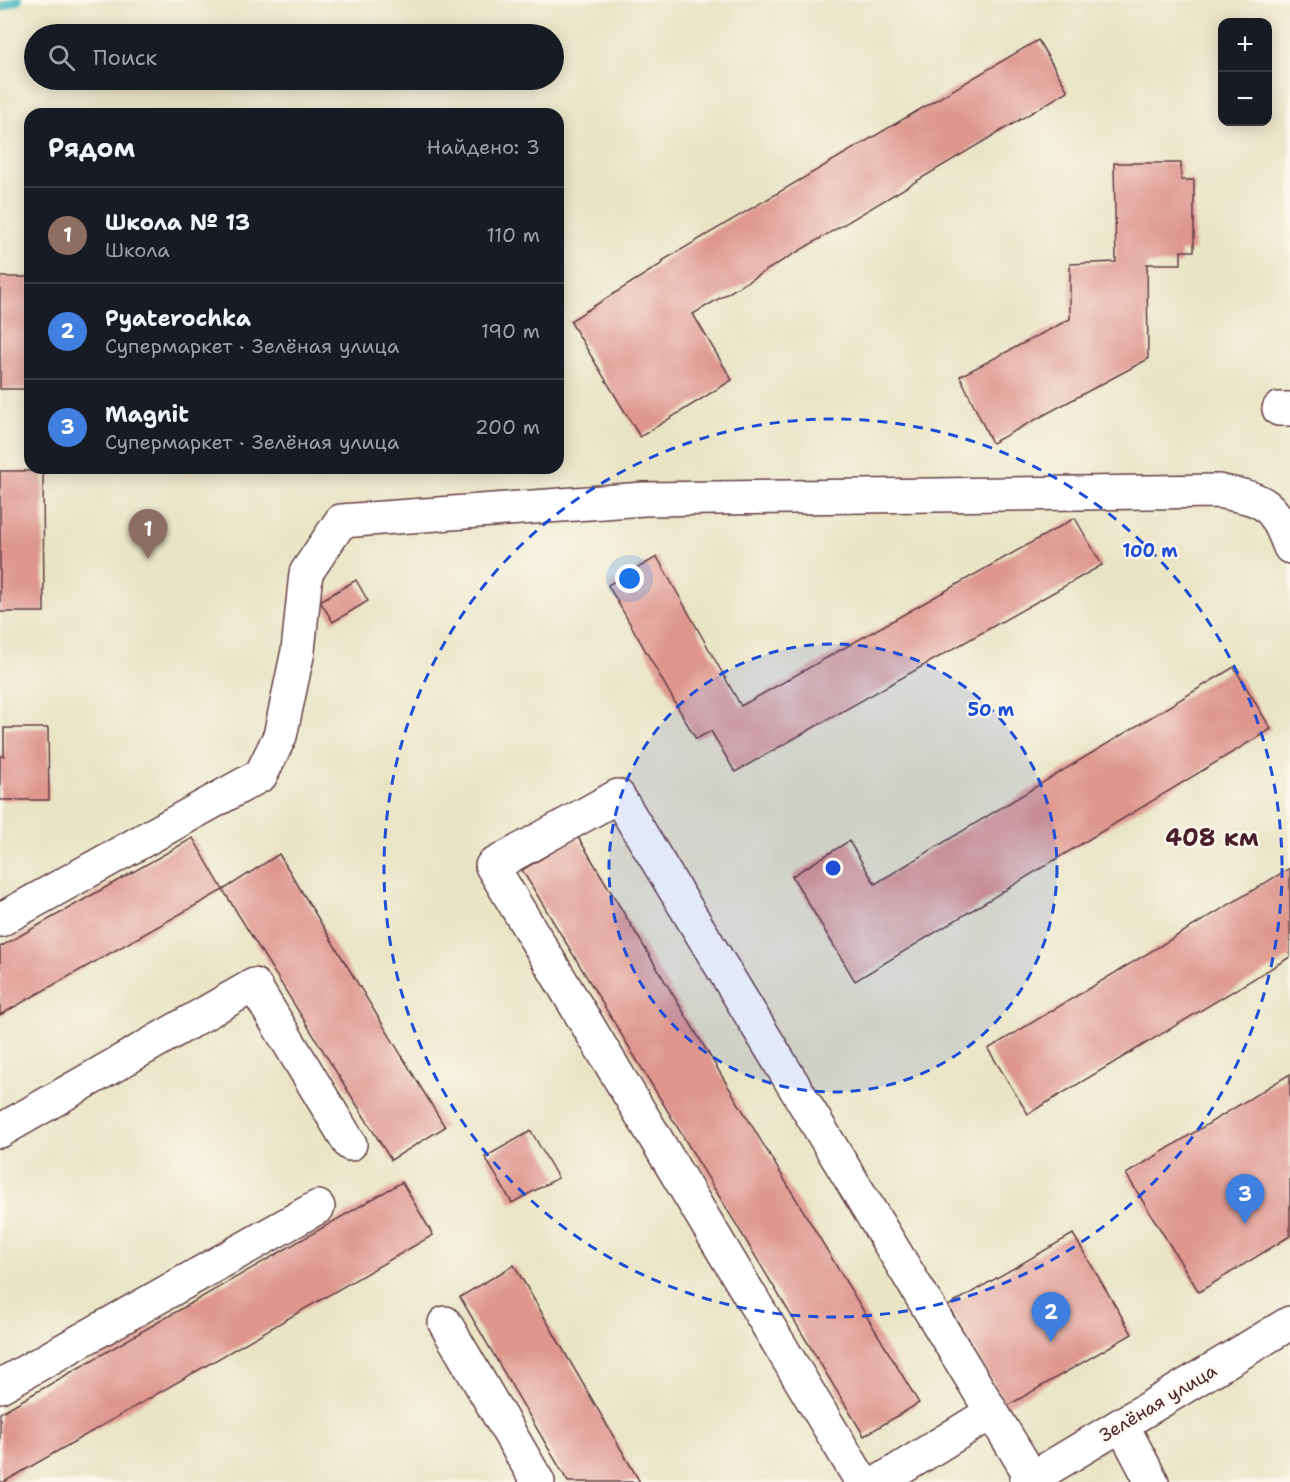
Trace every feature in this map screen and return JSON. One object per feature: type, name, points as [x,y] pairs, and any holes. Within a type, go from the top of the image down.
[{"type":"street","points":[[0,921],[261,775],[280,735],[298,651],[306,573],[341,521],[644,499],[1218,491],[1255,498],[1278,516],[1290,547]]},
{"type":"street","points":[[862,1482],[492,866],[618,796],[992,1412],[1029,1480]]},
{"type":"street","points":[[0,1131],[254,985],[350,1144]]},
{"type":"street","points":[[0,1386],[318,1207]]},
{"type":"street","points":[[445,1323],[538,1482]]},
{"type":"street","name":"Зелёная улица","points":[[1029,1480],[1290,1323]]},
{"type":"street","points":[[879,1482],[992,1412]]},
{"type":"street","points":[[1122,1425],[1152,1482]]},
{"type":"building","points":[[1038,40],[1068,91],[693,314],[732,380],[640,437],[570,321],[663,263],[662,261]]},
{"type":"building","points":[[1114,163],[1181,163],[1181,180],[1194,180],[1194,251],[1181,251],[1181,264],[1147,264],[1148,359],[992,443],[960,376],[1070,319],[1070,264],[1116,262]]},
{"type":"building","points":[[0,277],[24,277],[24,389],[0,389]]},
{"type":"building","points":[[0,471],[43,474],[44,612],[0,612]]},
{"type":"building","points":[[1075,518],[1102,565],[735,772],[711,731],[696,739],[608,585],[657,557],[741,706]]},
{"type":"building","points":[[356,580],[368,601],[333,622],[320,601]]},
{"type":"building","points":[[1234,667],[1271,729],[855,981],[792,876],[849,841],[875,884]]},
{"type":"building","points":[[4,728],[48,728],[49,800],[0,800],[0,756],[4,756]]},
{"type":"building","points":[[578,837],[919,1403],[864,1436],[522,870]]},
{"type":"building","points":[[193,838],[223,890],[0,1015],[0,947]]},
{"type":"building","points":[[279,854],[445,1127],[391,1160],[223,890]]},
{"type":"building","points":[[1290,868],[1290,957],[1028,1114],[988,1049]]},
{"type":"building","points":[[1290,1074],[1290,1236],[1199,1292],[1126,1174]]},
{"type":"building","points":[[531,1131],[558,1178],[512,1203],[485,1157]]},
{"type":"building","points":[[402,1182],[433,1235],[4,1482],[0,1482],[0,1413]]},
{"type":"building","points":[[1073,1234],[1132,1334],[1007,1406],[948,1306]]},
{"type":"building","points":[[514,1265],[640,1482],[568,1482],[460,1297]]},
{"type":"waterway","points":[[0,8],[18,0]]},
{"type":"place","name":"Школа № 13","points":[[148,559]]},
{"type":"place","name":"Magnit","points":[[1245,1224]]},
{"type":"place","name":"Pyaterochka","points":[[1051,1342]]},
{"type":"district","name":"408 км","points":[[1212,838]]}]
